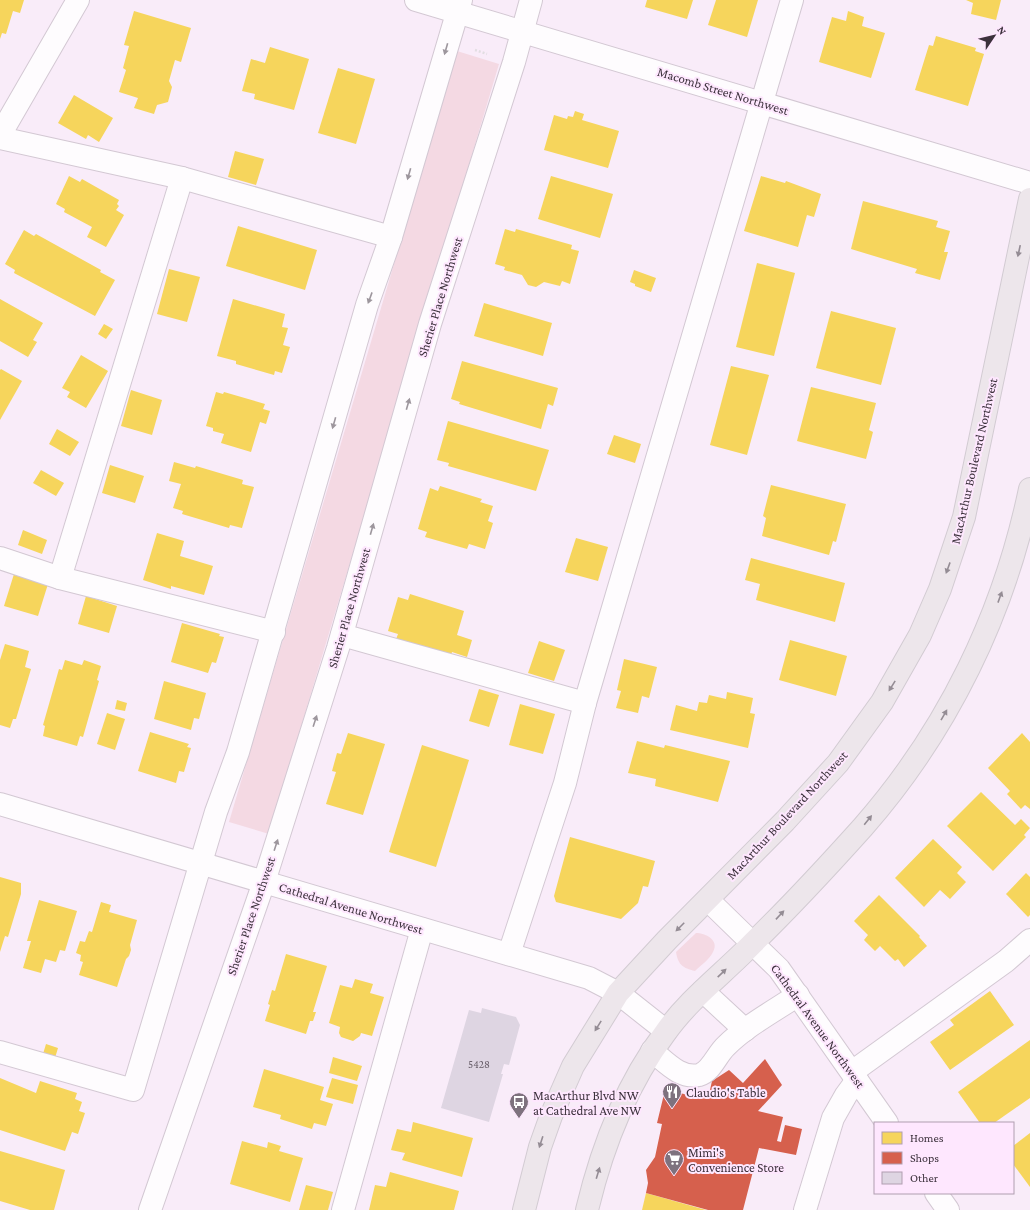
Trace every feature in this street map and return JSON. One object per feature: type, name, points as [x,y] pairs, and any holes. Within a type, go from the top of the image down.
[{"type":"main road","name":"MacArthur Boulevard Northwest","points":[[524,1210],[540,1147],[551,1116],[573,1066],[618,993],[652,955],[708,900],[821,782],[854,744],[896,680],[931,613],[949,566],[964,517],[1030,199]]},
{"type":"main road","points":[[587,1210],[608,1139],[619,1111],[628,1091],[666,1031],[703,992],[753,944],[864,826],[900,781],[929,740],[960,687],[994,612],[1021,534],[1030,488]]},
{"type":"street","points":[[78,0],[0,136],[182,178],[391,236]]},
{"type":"street","name":"Macomb Street Northwest","points":[[416,0],[459,6],[522,32],[1030,183]]},
{"type":"street","name":"Sherier Place Northwest","points":[[150,1210],[264,882],[342,635],[430,324],[531,0]]},
{"type":"street","points":[[509,954],[565,782],[585,703],[792,0]]},
{"type":"street","points":[[0,1052],[133,1090],[140,1073],[216,812],[238,752],[274,632],[367,305],[391,236],[459,6]]},
{"type":"street","points":[[60,578],[182,178]]},
{"type":"street","points":[[0,558],[60,578],[274,632]]},
{"type":"street","points":[[342,635],[585,703]]},
{"type":"street","name":"Cathedral Avenue Northwest","points":[[0,804],[589,978],[618,993],[666,1031]]},
{"type":"street","name":"Cathedral Avenue Northwest","points":[[708,900],[779,969],[886,1122]]},
{"type":"street","points":[[343,1210],[422,929]]},
{"type":"street","points":[[805,1210],[833,1118],[855,1076],[1006,961],[1030,940]]},
{"type":"street","points":[[703,992],[745,1030]]},
{"type":"street","points":[[652,1051],[681,1074],[700,1074],[708,1069],[725,1046],[745,1030],[798,995]]},
{"type":"street","points":[[937,1194],[948,1210]]},
{"type":"path","points":[[469,48],[489,55]]},
{"type":"shaded area","points":[[457,51],[499,64],[269,834],[229,822]]},
{"type":"shaded area","points":[[696,933],[703,934],[710,938],[715,944],[715,948],[710,957],[695,971],[687,969],[680,963],[676,952]]},
{"type":"building: Homes","points":[[0,0],[24,0],[20,13],[13,11],[6,34],[2,33],[0,39]]},
{"type":"building: Homes","points":[[647,0],[693,0],[687,19],[645,7]]},
{"type":"building: Homes","points":[[716,0],[758,0],[747,37],[708,25]]},
{"type":"building: Homes","points":[[966,0],[1001,0],[996,20],[971,14],[973,3]]},
{"type":"building: Homes","points":[[134,11],[191,28],[181,62],[175,60],[169,81],[172,87],[168,102],[157,105],[154,114],[134,108],[138,98],[119,92],[126,70],[123,68],[129,46],[124,45]]},
{"type":"building: Homes","points":[[848,11],[864,17],[862,26],[885,33],[871,78],[819,62],[832,17],[846,21]]},
{"type":"building: Homes","points":[[936,36],[976,48],[975,51],[984,54],[968,106],[915,90],[929,45],[933,46]]},
{"type":"building: Homes","points":[[270,47],[309,59],[294,110],[254,99],[255,94],[242,91],[251,59],[265,63]]},
{"type":"building: Homes","points":[[338,68],[375,79],[356,144],[318,133]]},
{"type":"building: Homes","points":[[74,95],[113,118],[99,142],[88,135],[86,139],[58,123]]},
{"type":"building: Homes","points":[[575,111],[584,114],[582,120],[619,131],[608,168],[544,150],[554,115],[567,119],[568,116],[573,117]]},
{"type":"building: Homes","points":[[235,151],[264,159],[256,185],[228,177]]},
{"type":"building: Homes","points":[[69,176],[80,182],[82,179],[119,200],[117,204],[119,206],[116,210],[124,215],[106,247],[87,237],[92,227],[64,212],[65,209],[56,204]]},
{"type":"building: Homes","points":[[551,176],[613,194],[600,238],[538,219]]},
{"type":"building: Homes","points":[[761,176],[785,183],[786,181],[821,194],[814,217],[807,215],[798,247],[744,231]]},
{"type":"building: Homes","points":[[863,201],[938,221],[936,227],[950,231],[944,252],[948,252],[940,280],[915,273],[917,269],[851,249]]},
{"type":"building: Homes","points":[[238,226],[317,250],[305,290],[226,266]]},
{"type":"building: Homes","points":[[505,229],[515,232],[516,229],[572,245],[571,249],[579,251],[570,284],[562,281],[560,286],[544,282],[536,287],[528,285],[522,275],[504,270],[505,267],[495,264]]},
{"type":"building: Homes","points":[[24,230],[34,236],[36,234],[101,270],[100,272],[115,280],[95,316],[14,273],[15,270],[5,264]]},
{"type":"building: Homes","points":[[757,263],[795,273],[774,356],[736,347]]},
{"type":"building: Homes","points":[[169,269],[200,277],[187,322],[157,314]]},
{"type":"building: Homes","points":[[634,270],[656,278],[651,292],[635,286],[635,284],[630,282]]},
{"type":"building: Homes","points":[[0,299],[43,323],[33,340],[37,342],[28,357],[0,341]]},
{"type":"building: Homes","points":[[233,299],[285,314],[282,327],[288,328],[283,345],[290,347],[282,373],[275,371],[274,375],[236,364],[236,361],[217,356]]},
{"type":"building: Homes","points":[[484,303],[552,323],[543,356],[474,336]]},
{"type":"building: Homes","points":[[831,311],[896,328],[881,385],[816,368]]},
{"type":"building: Homes","points":[[104,324],[113,329],[106,339],[98,334]]},
{"type":"building: Homes","points":[[81,355],[108,371],[86,408],[67,397],[70,392],[62,388]]},
{"type":"building: Homes","points":[[462,361],[558,388],[553,406],[548,404],[541,429],[459,404],[460,402],[451,399]]},
{"type":"building: Homes","points":[[731,366],[769,375],[747,455],[710,445]]},
{"type":"building: Homes","points":[[1,369],[22,381],[0,420],[0,370]]},
{"type":"building: Homes","points":[[811,387],[876,403],[869,430],[873,432],[866,459],[797,441]]},
{"type":"building: Homes","points":[[131,390],[162,400],[152,435],[121,426]]},
{"type":"building: Homes","points":[[216,392],[223,394],[224,392],[265,404],[263,409],[270,411],[266,424],[260,422],[251,452],[221,443],[224,434],[213,431],[213,428],[206,426]]},
{"type":"building: Homes","points":[[448,421],[549,450],[536,491],[448,466],[449,463],[437,460]]},
{"type":"building: Homes","points":[[57,429],[79,442],[70,456],[49,444]]},
{"type":"building: Homes","points":[[614,435],[641,444],[635,463],[607,454]]},
{"type":"building: Homes","points":[[174,462],[195,468],[196,466],[243,480],[242,484],[254,487],[242,528],[230,525],[229,528],[182,514],[183,511],[173,508],[181,484],[169,481]]},
{"type":"building: Homes","points":[[110,465],[144,476],[135,503],[102,493]]},
{"type":"building: Homes","points":[[41,470],[64,483],[56,496],[33,483]]},
{"type":"building: Homes","points":[[771,485],[846,504],[836,542],[833,541],[829,555],[762,536],[766,518],[763,516]]},
{"type":"building: Homes","points":[[440,486],[482,499],[480,502],[493,506],[488,521],[493,523],[485,549],[469,544],[467,549],[425,537],[427,532],[418,529],[430,488],[438,491]]},
{"type":"building: Homes","points":[[23,530],[47,540],[42,554],[18,545]]},
{"type":"building: Homes","points":[[157,533],[184,541],[180,556],[213,566],[204,595],[171,586],[171,589],[143,580]]},
{"type":"building: Homes","points":[[576,538],[608,547],[598,581],[565,572]]},
{"type":"building: Homes","points":[[751,558],[845,583],[835,622],[756,600],[760,584],[745,580]]},
{"type":"building: Homes","points":[[14,574],[48,584],[38,616],[4,606]]},
{"type":"building: Homes","points":[[410,594],[464,611],[457,635],[472,640],[467,657],[452,652],[450,659],[395,642],[398,634],[388,631],[398,597],[408,600]]},
{"type":"building: Homes","points":[[86,596],[117,606],[109,633],[78,624]]},
{"type":"building: Homes","points":[[182,623],[220,634],[219,636],[224,637],[216,663],[212,662],[208,673],[171,662]]},
{"type":"building: Homes","points":[[790,640],[847,656],[836,696],[779,680]]},
{"type":"building: Homes","points":[[539,641],[565,650],[554,681],[528,673]]},
{"type":"building: Homes","points":[[5,644],[29,651],[25,667],[31,669],[16,719],[13,719],[10,728],[0,725],[0,660]]},
{"type":"building: Homes","points":[[624,659],[657,667],[649,698],[642,696],[638,713],[616,708],[621,691],[617,690]]},
{"type":"building: Homes","points":[[65,660],[82,665],[84,660],[101,666],[97,680],[99,681],[83,737],[80,736],[77,746],[43,736],[45,726],[43,725],[59,669],[62,670]]},
{"type":"building: Homes","points":[[164,681],[206,693],[199,719],[194,718],[191,730],[154,719]]},
{"type":"building: Homes","points":[[479,689],[499,695],[489,727],[469,721]]},
{"type":"building: Homes","points":[[727,692],[753,698],[750,713],[755,714],[748,748],[670,730],[676,705],[697,711],[699,702],[707,703],[709,695],[726,699]]},
{"type":"building: Homes","points":[[117,700],[127,703],[125,711],[115,709]]},
{"type":"building: Homes","points":[[520,704],[555,714],[543,754],[509,745]]},
{"type":"building: Homes","points":[[107,713],[125,719],[115,750],[97,744]]},
{"type":"building: Homes","points":[[150,732],[189,744],[187,747],[191,748],[184,772],[179,771],[176,783],[138,771]]},
{"type":"building: Homes","points":[[348,733],[385,744],[363,815],[326,804],[336,772],[332,771],[337,753],[341,754]]},
{"type":"building: Homes","points":[[1022,733],[1030,742],[1030,809],[1025,805],[1021,809],[1007,794],[1010,791],[988,768]]},
{"type":"building: Homes","points":[[637,741],[664,748],[665,745],[730,761],[718,802],[655,786],[656,779],[628,773]]},
{"type":"building: Homes","points":[[422,745],[469,760],[436,867],[389,852]]},
{"type":"building: Homes","points":[[981,792],[1015,825],[1021,819],[1030,828],[1024,835],[1026,837],[993,871],[947,826]]},
{"type":"building: Homes","points":[[570,837],[655,861],[648,887],[643,886],[638,903],[621,919],[556,902],[554,896]]},
{"type":"building: Homes","points":[[933,839],[962,867],[957,873],[966,882],[950,899],[940,890],[924,907],[895,878]]},
{"type":"building: Homes","points":[[1026,873],[1030,877],[1030,915],[1028,917],[1006,894]]},
{"type":"building: Homes","points":[[0,877],[21,883],[21,894],[8,937],[5,936],[0,952]]},
{"type":"building: Homes","points":[[879,895],[920,936],[919,937],[927,946],[904,967],[898,959],[895,961],[880,946],[875,951],[864,940],[868,935],[854,921]]},
{"type":"building: Homes","points":[[39,900],[77,911],[65,951],[60,950],[56,962],[45,959],[41,973],[23,968],[31,941],[27,941]]},
{"type":"building: Homes","points":[[101,902],[111,905],[109,912],[137,920],[130,945],[131,950],[126,959],[117,987],[79,975],[83,962],[80,961],[81,955],[76,953],[80,941],[85,942],[89,931],[92,932]]},
{"type":"building: Homes","points":[[286,954],[327,966],[313,1012],[316,1012],[313,1021],[310,1021],[306,1034],[265,1021],[270,1005],[268,1004],[272,990],[275,991]]},
{"type":"building: Homes","points":[[355,979],[373,984],[370,993],[384,997],[372,1036],[361,1033],[360,1036],[353,1041],[341,1037],[339,1033],[340,1027],[329,1023],[340,985],[352,988]]},
{"type":"building: Homes","points":[[990,991],[1014,1025],[950,1070],[930,1042],[954,1025],[950,1020]]},
{"type":"building: Homes","points":[[1030,1040],[1030,1098],[995,1122],[979,1122],[958,1092]]},
{"type":"building: Homes","points":[[46,1044],[58,1048],[55,1058],[43,1054]]},
{"type":"building: Homes","points":[[333,1057],[362,1066],[357,1081],[329,1073]]},
{"type":"building: Homes","points":[[264,1069],[324,1087],[320,1100],[333,1104],[326,1126],[314,1123],[312,1129],[280,1119],[281,1115],[253,1107]]},
{"type":"building: Homes","points":[[0,1078],[36,1093],[40,1081],[77,1093],[75,1099],[82,1102],[79,1111],[85,1113],[78,1134],[72,1132],[65,1151],[0,1130]]},
{"type":"building: Homes","points":[[332,1078],[358,1085],[353,1104],[326,1097]]},
{"type":"building: Homes","points":[[413,1122],[473,1138],[462,1177],[402,1160],[405,1153],[391,1150],[397,1129],[411,1132]]},
{"type":"building: Homes","points":[[1030,1133],[1030,1187],[1014,1165],[1014,1145]]},
{"type":"building: Homes","points":[[242,1141],[267,1148],[268,1142],[281,1146],[279,1151],[303,1158],[290,1202],[230,1184]]},
{"type":"building: Homes","points":[[0,1151],[65,1170],[54,1210],[30,1210],[0,1201]]},
{"type":"building: Homes","points":[[390,1172],[459,1191],[454,1210],[369,1210],[375,1185],[386,1187]]},
{"type":"building: Homes","points":[[306,1185],[333,1192],[328,1210],[299,1210]]},
{"type":"building: Homes","points":[[646,1193],[706,1210],[642,1210]]},
{"type":"building: Shops","points":[[765,1059],[782,1085],[758,1111],[783,1117],[777,1141],[781,1142],[785,1125],[802,1129],[796,1155],[759,1148],[743,1210],[708,1210],[646,1193],[648,1183],[646,1170],[655,1157],[662,1124],[657,1123],[665,1090],[708,1099],[712,1081],[729,1070],[743,1083]]},
{"type":"building: Other","points":[[482,1008],[516,1017],[520,1025],[509,1065],[504,1064],[501,1074],[503,1074],[489,1122],[441,1108],[469,1010],[481,1013]]},
{"type":"place","name":"Claudio's Table","points":[[672,1109]]},
{"type":"place","name":"MacArthur Blvd NW at Cathedral Ave NW","points":[[519,1119]]},
{"type":"place","name":"Mimi's Convenience Store","points":[[674,1176]]}]
